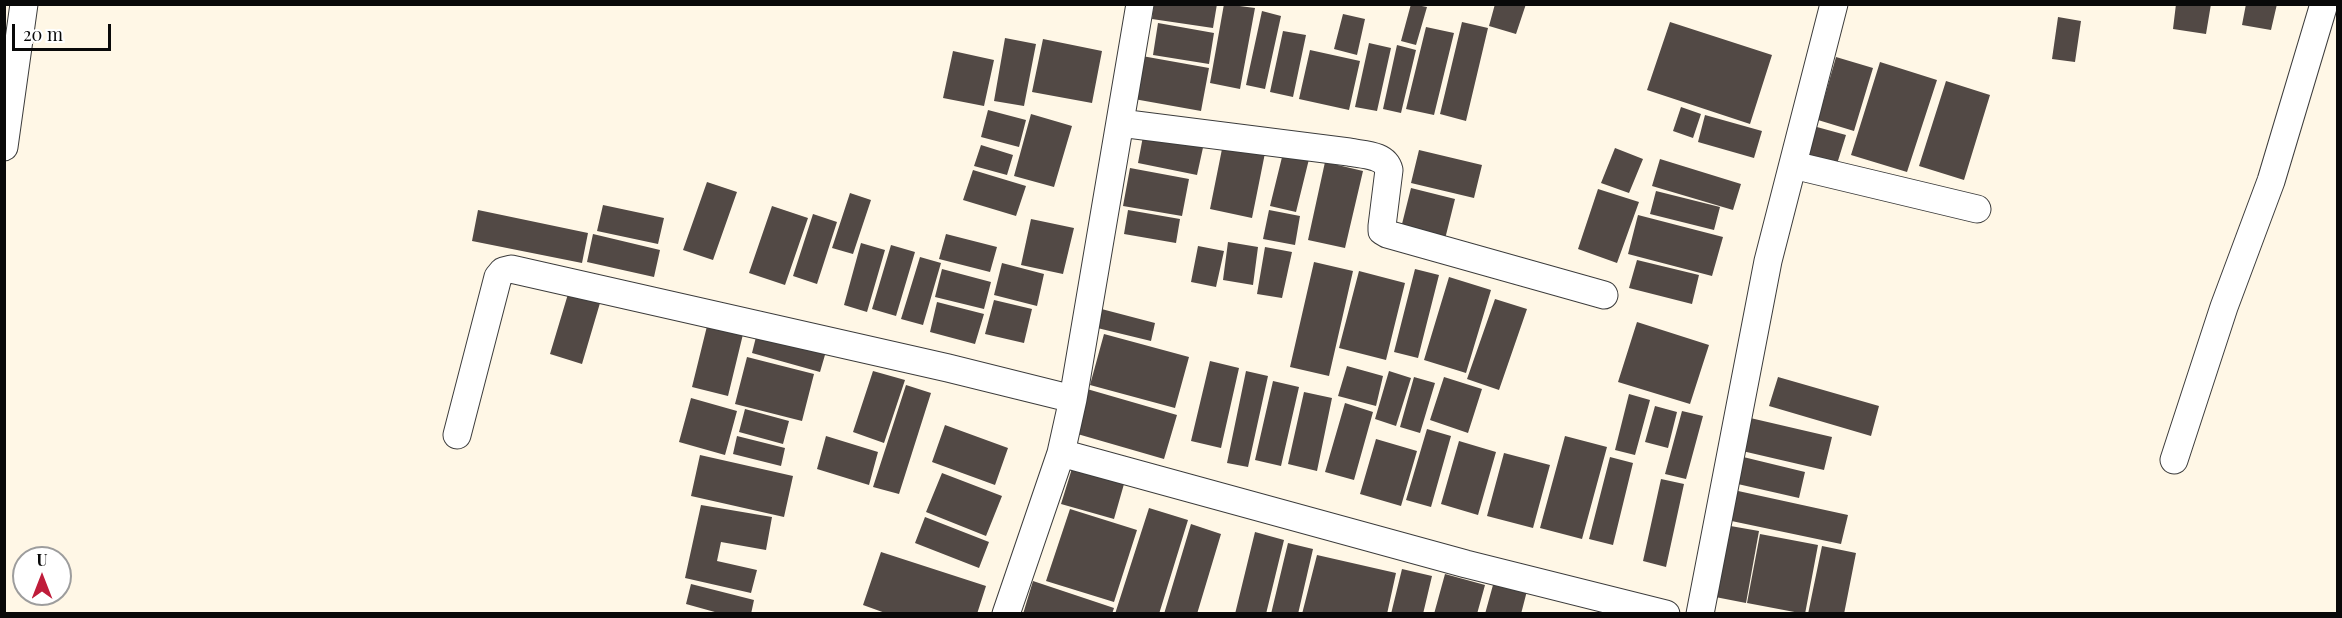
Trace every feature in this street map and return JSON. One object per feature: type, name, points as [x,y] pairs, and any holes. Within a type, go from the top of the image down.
[{"type":"street","points":[[4,147],[24,4]]},
{"type":"street","points":[[1006,614],[1061,453],[1073,399],[1140,4]]},
{"type":"street","points":[[1700,614],[1768,261],[1834,4]]},
{"type":"street","points":[[2174,460],[2224,307],[2271,182],[2324,4]]},
{"type":"street","points":[[1120,123],[1381,159],[1388,164],[1389,170],[1382,231],[1604,295]]},
{"type":"street","points":[[1793,165],[1977,209]]},
{"type":"street","points":[[457,435],[498,277],[503,271],[511,270],[937,365],[1073,399]]},
{"type":"street","points":[[1061,453],[1466,564],[1666,614]]},
{"type":"building","points":[[1154,4],[1217,4],[1213,28],[1152,19]]},
{"type":"building","points":[[1224,4],[1255,8],[1240,89],[1210,83]]},
{"type":"building","points":[[1411,4],[1427,7],[1416,45],[1401,41]]},
{"type":"building","points":[[1495,4],[1526,4],[1516,34],[1489,26]]},
{"type":"building","points":[[2176,4],[2211,4],[2206,34],[2173,29]]},
{"type":"building","points":[[2246,4],[2277,4],[2271,30],[2242,25]]},
{"type":"building","points":[[1262,11],[1281,16],[1265,89],[1246,85]]},
{"type":"building","points":[[1343,14],[1365,19],[1357,55],[1334,49]]},
{"type":"building","points":[[2058,17],[2081,21],[2075,62],[2052,59]]},
{"type":"building","points":[[1462,22],[1488,28],[1466,121],[1440,114]]},
{"type":"building","points":[[1670,22],[1772,55],[1750,124],[1647,90]]},
{"type":"building","points":[[1158,23],[1214,33],[1209,64],[1153,55]]},
{"type":"building","points":[[1426,27],[1454,33],[1434,115],[1406,109]]},
{"type":"building","points":[[1283,31],[1306,35],[1293,97],[1270,92]]},
{"type":"building","points":[[1005,38],[1036,44],[1024,106],[994,101]]},
{"type":"building","points":[[1043,39],[1102,51],[1092,103],[1032,92]]},
{"type":"building","points":[[1369,43],[1391,48],[1377,111],[1355,107]]},
{"type":"building","points":[[1397,45],[1416,50],[1401,113],[1383,109]]},
{"type":"building","points":[[1310,50],[1360,61],[1349,110],[1299,99]]},
{"type":"building","points":[[953,51],[994,60],[984,106],[943,98]]},
{"type":"building","points":[[1142,56],[1209,68],[1201,111],[1134,99]]},
{"type":"building","points":[[1836,57],[1873,68],[1854,131],[1818,120]]},
{"type":"building","points":[[1880,62],[1937,80],[1907,172],[1851,155]]},
{"type":"building","points":[[1946,81],[1990,95],[1964,180],[1919,166]]},
{"type":"building","points":[[1681,107],[1701,114],[1693,138],[1673,131]]},
{"type":"building","points":[[988,110],[1026,120],[1019,147],[981,137]]},
{"type":"building","points":[[1031,114],[1072,126],[1054,187],[1014,176]]},
{"type":"building","points":[[1705,115],[1762,131],[1754,158],[1698,142]]},
{"type":"building","points":[[1806,124],[1846,135],[1837,164],[1798,152]]},
{"type":"building","points":[[1144,131],[1204,143],[1197,175],[1138,163]]},
{"type":"building","points":[[1224,139],[1266,148],[1252,218],[1210,209]]},
{"type":"building","points":[[981,145],[1013,155],[1007,175],[974,166]]},
{"type":"building","points":[[1615,148],[1643,159],[1629,193],[1601,183]]},
{"type":"building","points":[[1284,149],[1310,155],[1296,212],[1270,206]]},
{"type":"building","points":[[1419,150],[1482,165],[1474,198],[1411,183]]},
{"type":"building","points":[[1660,159],[1741,184],[1733,210],[1652,186]]},
{"type":"building","points":[[1325,162],[1363,171],[1345,248],[1308,240]]},
{"type":"building","points":[[1130,168],[1189,179],[1182,216],[1123,206]]},
{"type":"building","points":[[973,170],[1026,186],[1016,216],[963,200]]},
{"type":"building","points":[[707,182],[737,192],[713,260],[683,250]]},
{"type":"building","points":[[1411,188],[1455,199],[1445,239],[1401,228]]},
{"type":"building","points":[[1598,189],[1639,202],[1617,263],[1578,249]]},
{"type":"building","points":[[1656,191],[1720,207],[1714,230],[1650,214]]},
{"type":"building","points":[[850,193],[871,200],[853,254],[832,248]]},
{"type":"building","points":[[603,205],[664,218],[658,244],[597,231]]},
{"type":"building","points":[[772,206],[808,218],[785,285],[749,273]]},
{"type":"building","points":[[478,210],[588,233],[582,263],[472,241]]},
{"type":"building","points":[[1128,210],[1180,219],[1176,243],[1124,234]]},
{"type":"building","points":[[1269,210],[1300,216],[1295,245],[1263,239]]},
{"type":"building","points":[[813,214],[837,222],[817,284],[793,276]]},
{"type":"building","points":[[1638,215],[1723,237],[1712,276],[1628,254]]},
{"type":"building","points":[[1031,219],[1074,228],[1063,274],[1021,265]]},
{"type":"building","points":[[593,234],[660,250],[654,277],[587,262]]},
{"type":"building","points":[[946,234],[997,247],[990,272],[939,259]]},
{"type":"building","points":[[1228,242],[1258,247],[1253,285],[1223,280]]},
{"type":"building","points":[[861,243],[885,250],[867,312],[844,305]]},
{"type":"building","points":[[891,245],[915,252],[896,316],[872,309]]},
{"type":"building","points":[[1198,246],[1224,251],[1216,287],[1191,282]]},
{"type":"building","points":[[1265,247],[1292,252],[1282,298],[1257,294]]},
{"type":"building","points":[[920,257],[941,263],[923,325],[901,319]]},
{"type":"building","points":[[1637,260],[1699,275],[1692,304],[1629,288]]},
{"type":"building","points":[[1314,262],[1353,271],[1329,376],[1290,367]]},
{"type":"building","points":[[1002,263],[1044,274],[1037,306],[994,295]]},
{"type":"building","points":[[942,269],[991,282],[984,309],[935,297]]},
{"type":"building","points":[[1415,269],[1439,275],[1418,358],[1394,352]]},
{"type":"building","points":[[1359,271],[1405,283],[1386,360],[1339,348]]},
{"type":"building","points":[[1449,277],[1491,290],[1466,373],[1424,360]]},
{"type":"building","points":[[568,294],[600,303],[582,364],[550,354]]},
{"type":"building","points":[[1495,299],[1527,309],[1499,390],[1467,379]]},
{"type":"building","points":[[994,300],[1032,309],[1024,343],[985,334]]},
{"type":"building","points":[[937,302],[984,314],[975,344],[930,332]]},
{"type":"building","points":[[1090,306],[1155,323],[1151,341],[1085,325]]},
{"type":"building","points":[[709,318],[745,326],[728,396],[692,387]]},
{"type":"building","points":[[1637,322],[1709,345],[1690,404],[1618,382]]},
{"type":"building","points":[[758,329],[827,348],[820,372],[752,353]]},
{"type":"building","points":[[1104,334],[1189,357],[1175,408],[1090,385]]},
{"type":"building","points":[[747,357],[814,374],[802,421],[735,404]]},
{"type":"building","points":[[1210,361],[1239,368],[1221,448],[1191,441]]},
{"type":"building","points":[[1347,366],[1383,376],[1376,406],[1338,396]]},
{"type":"building","points":[[873,371],[905,380],[884,443],[853,432]]},
{"type":"building","points":[[1246,371],[1268,376],[1248,467],[1227,463]]},
{"type":"building","points":[[1389,371],[1411,378],[1396,426],[1375,419]]},
{"type":"building","points":[[1414,377],[1435,383],[1420,433],[1400,427]]},
{"type":"building","points":[[1444,377],[1482,389],[1468,433],[1430,420]]},
{"type":"building","points":[[1778,377],[1879,406],[1871,436],[1769,406]]},
{"type":"building","points":[[1273,381],[1299,387],[1281,466],[1255,460]]},
{"type":"building","points":[[906,385],[931,393],[899,494],[873,487]]},
{"type":"building","points":[[1087,389],[1177,415],[1164,459],[1074,433]]},
{"type":"building","points":[[1304,392],[1332,398],[1317,471],[1288,464]]},
{"type":"building","points":[[1629,394],[1650,400],[1635,455],[1615,450]]},
{"type":"building","points":[[691,398],[737,411],[725,455],[679,442]]},
{"type":"building","points":[[1345,403],[1373,412],[1354,480],[1325,472]]},
{"type":"building","points":[[1655,406],[1677,412],[1668,448],[1645,442]]},
{"type":"building","points":[[745,409],[789,421],[783,444],[739,432]]},
{"type":"building","points":[[1682,411],[1703,416],[1686,479],[1665,474]]},
{"type":"building","points":[[1746,417],[1832,437],[1824,470],[1738,450]]},
{"type":"building","points":[[945,425],[1008,448],[995,485],[932,462]]},
{"type":"building","points":[[1427,429],[1451,436],[1431,507],[1406,500]]},
{"type":"building","points":[[737,436],[785,448],[781,466],[733,454]]},
{"type":"building","points":[[826,436],[878,452],[869,485],[817,469]]},
{"type":"building","points":[[1565,436],[1607,447],[1582,539],[1540,528]]},
{"type":"building","points":[[1376,439],[1417,451],[1401,506],[1360,494]]},
{"type":"building","points":[[1459,441],[1496,452],[1478,515],[1441,504]]},
{"type":"building","points":[[1504,453],[1550,465],[1533,528],[1487,516]]},
{"type":"building","points":[[700,455],[793,476],[784,517],[691,496]]},
{"type":"building","points":[[1735,455],[1805,472],[1799,498],[1729,482]]},
{"type":"building","points":[[1610,457],[1633,463],[1613,545],[1589,539]]},
{"type":"building","points":[[1074,462],[1126,477],[1114,519],[1061,504]]},
{"type":"building","points":[[942,473],[1002,496],[986,536],[926,512]]},
{"type":"building","points":[[1661,479],[1684,484],[1666,567],[1643,561]]},
{"type":"building","points":[[1729,489],[1848,515],[1841,544],[1722,519]]},
{"type":"building","points":[[701,505],[772,517],[766,550],[721,542],[717,561],[757,570],[751,593],[685,578]]},
{"type":"building","points":[[1149,508],[1188,520],[1159,614],[1115,614]]},
{"type":"building","points":[[1070,509],[1137,530],[1114,602],[1046,581]]},
{"type":"building","points":[[925,517],[989,542],[979,568],[915,543]]},
{"type":"building","points":[[1191,524],[1221,534],[1197,614],[1164,614]]},
{"type":"building","points":[[1719,524],[1759,531],[1746,603],[1705,595]]},
{"type":"building","points":[[1255,532],[1284,540],[1266,614],[1235,614]]},
{"type":"building","points":[[1760,534],[1818,545],[1805,614],[1747,603]]},
{"type":"building","points":[[1288,543],[1313,549],[1298,614],[1271,614]]},
{"type":"building","points":[[1822,546],[1856,553],[1844,614],[1808,614]]},
{"type":"building","points":[[881,552],[986,586],[977,614],[888,614],[863,605]]},
{"type":"building","points":[[1317,555],[1396,573],[1387,614],[1302,614]]},
{"type":"building","points":[[1402,569],[1432,576],[1423,614],[1391,614]]},
{"type":"building","points":[[1445,574],[1485,585],[1477,614],[1434,614]]},
{"type":"building","points":[[1496,574],[1529,583],[1521,614],[1485,614]]},
{"type":"building","points":[[1033,581],[1114,608],[1112,614],[1023,614]]},
{"type":"building","points":[[691,584],[754,600],[751,614],[722,614],[686,604]]}]
